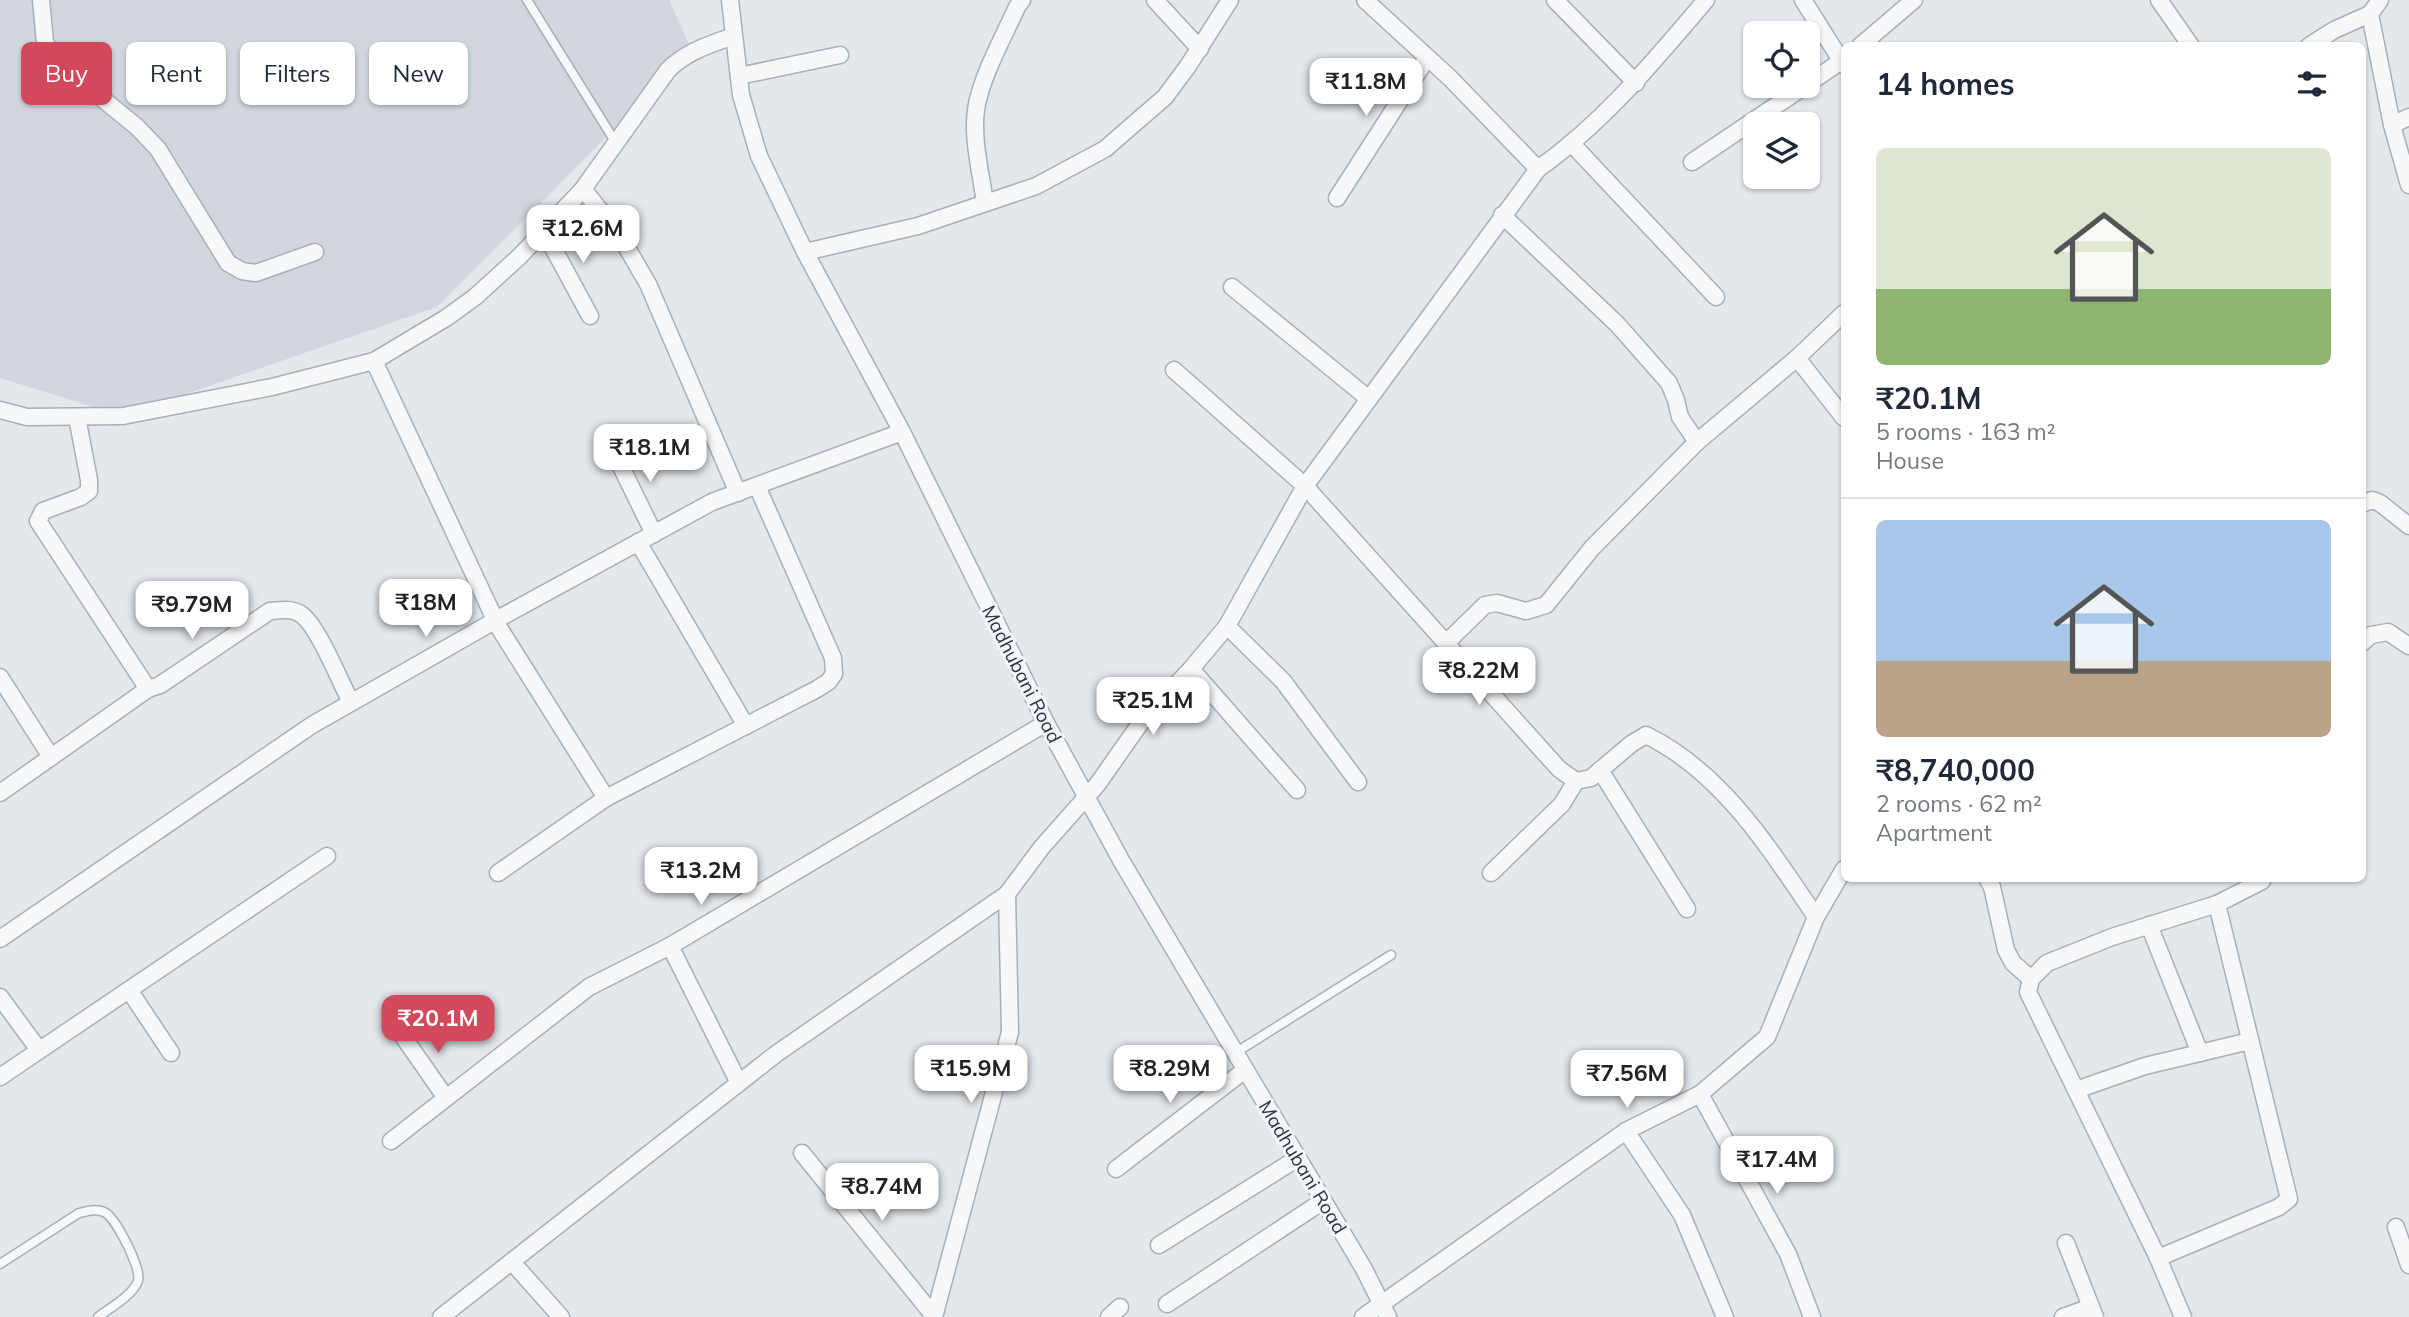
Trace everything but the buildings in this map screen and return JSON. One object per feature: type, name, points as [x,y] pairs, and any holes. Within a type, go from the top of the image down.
[{"type":"street","points":[[41,0],[46,42],[52,54],[72,74],[137,127],[158,149],[228,263],[242,271],[256,273],[316,252]]},
{"type":"street","name":"Madhubani Road","points":[[730,0],[741,95],[759,156],[805,252],[902,432],[1046,723],[1086,797],[1364,1269],[1385,1311]]},
{"type":"street","points":[[985,203],[976,133],[976,110],[981,90],[1022,0]]},
{"type":"street","points":[[1155,0],[1199,49]]},
{"type":"street","points":[[805,252],[918,226],[1036,186],[1105,149],[1165,96],[1230,0]]},
{"type":"street","points":[[1364,0],[1450,78],[1538,169]]},
{"type":"street","points":[[1555,0],[1636,83]]},
{"type":"street","points":[[441,1317],[776,1054],[1007,894],[1042,847],[1086,797],[1144,718],[1227,626],[1305,486],[1502,215],[1538,169],[1572,144],[1636,83],[1706,0]]},
{"type":"street","points":[[1803,0],[1841,57]]},
{"type":"street","points":[[1865,42],[1913,0]]},
{"type":"street","points":[[2159,0],[2189,42]]},
{"type":"street","points":[[2315,42],[2334,30],[2370,14],[2380,0]]},
{"type":"street","points":[[2370,14],[2392,125],[2409,185]]},
{"type":"street","points":[[0,410],[27,416],[123,416],[272,387],[374,361],[436,324],[475,296],[583,189],[668,70],[692,51],[733,36]]},
{"type":"street","points":[[739,76],[839,55]]},
{"type":"street","points":[[1337,198],[1427,58]]},
{"type":"street","points":[[1820,76],[1841,63]]},
{"type":"street","points":[[1692,162],[1787,98]]},
{"type":"street","points":[[2392,125],[2409,117]]},
{"type":"street","points":[[1572,144],[1716,296]]},
{"type":"street","points":[[583,189],[619,234],[648,284],[738,493]]},
{"type":"street","points":[[1502,215],[1617,324],[1669,383],[1680,417],[1697,442]]},
{"type":"street","points":[[544,230],[590,316]]},
{"type":"street","points":[[1232,287],[1368,399]]},
{"type":"street","points":[[1446,643],[1485,605],[1497,603],[1526,611],[1546,605],[1592,548],[1697,442],[1797,358],[1841,316]]},
{"type":"street","points":[[1797,358],[1841,406]]},
{"type":"street","points":[[374,361],[496,620],[606,799]]},
{"type":"street","points":[[1174,370],[1305,486],[1559,769],[1576,781],[1591,778],[1631,744],[1646,735],[1669,747],[1719,789],[1751,823],[1816,917]]},
{"type":"street","points":[[77,417],[89,491],[81,497],[43,511],[38,521],[148,689]]},
{"type":"street","points":[[0,939],[312,725],[496,620],[712,502],[902,432]]},
{"type":"street","points":[[613,450],[654,534]]},
{"type":"street","points":[[498,873],[606,799],[828,682],[834,674],[835,666],[757,486]]},
{"type":"street","points":[[2366,502],[2372,500],[2380,503],[2409,526]]},
{"type":"street","points":[[638,542],[746,726]]},
{"type":"street","points":[[0,793],[148,689],[160,685],[270,611],[288,609],[303,615],[316,632],[351,702]]},
{"type":"street","points":[[1227,626],[1283,681],[1358,782]]},
{"type":"street","points":[[2366,639],[2371,635],[2388,632],[2409,646]]},
{"type":"street","points":[[1191,669],[1297,790]]},
{"type":"street","points":[[0,677],[51,757]]},
{"type":"street","points":[[391,1142],[589,987],[670,946],[1046,723]]},
{"type":"street","points":[[1600,770],[1687,909]]},
{"type":"street","points":[[1491,873],[1562,804],[1576,781]]},
{"type":"street","points":[[0,1077],[327,856]]},
{"type":"street","points":[[1363,1317],[1385,1311],[1626,1131],[1699,1094],[1767,1037],[1816,917],[1841,874]]},
{"type":"street","points":[[1989,882],[2006,950],[2013,963],[2031,979]]},
{"type":"street","points":[[2183,1317],[2158,1258],[2028,992],[2031,979],[2047,962],[2217,904],[2260,882]]},
{"type":"street","points":[[934,1317],[1010,1032],[1007,894]]},
{"type":"street","points":[[2158,1258],[2279,1207],[2289,1199],[2217,904]]},
{"type":"street","points":[[2149,925],[2200,1053]]},
{"type":"street","points":[[670,946],[739,1083]]},
{"type":"street","points":[[129,990],[171,1053]]},
{"type":"street","points":[[0,997],[39,1050]]},
{"type":"street","points":[[400,1032],[446,1098]]},
{"type":"street","points":[[2076,1090],[2145,1066],[2250,1041]]},
{"type":"street","points":[[1116,1169],[1245,1070]]},
{"type":"street","points":[[1699,1094],[1788,1254],[1812,1317]]},
{"type":"street","points":[[1626,1131],[1682,1215],[1725,1317]]},
{"type":"street","points":[[802,1153],[934,1317]]},
{"type":"street","points":[[1159,1245],[1298,1158]]},
{"type":"street","points":[[1167,1304],[1323,1201]]},
{"type":"street","points":[[2396,1227],[2409,1265]]},
{"type":"street","points":[[2063,1317],[2093,1312],[2066,1243]]},
{"type":"street","points":[[512,1262],[561,1317]]},
{"type":"lane","points":[[527,0],[617,144]]},
{"type":"lane","points":[[1235,1054],[1391,956]]},
{"type":"lane","points":[[0,1264],[79,1213],[92,1210],[106,1213],[138,1268],[139,1278],[134,1288],[98,1317]]},
{"type":"shaded area","points":[[0,0],[669,0],[692,51],[437,307],[123,416],[0,378]]}]
